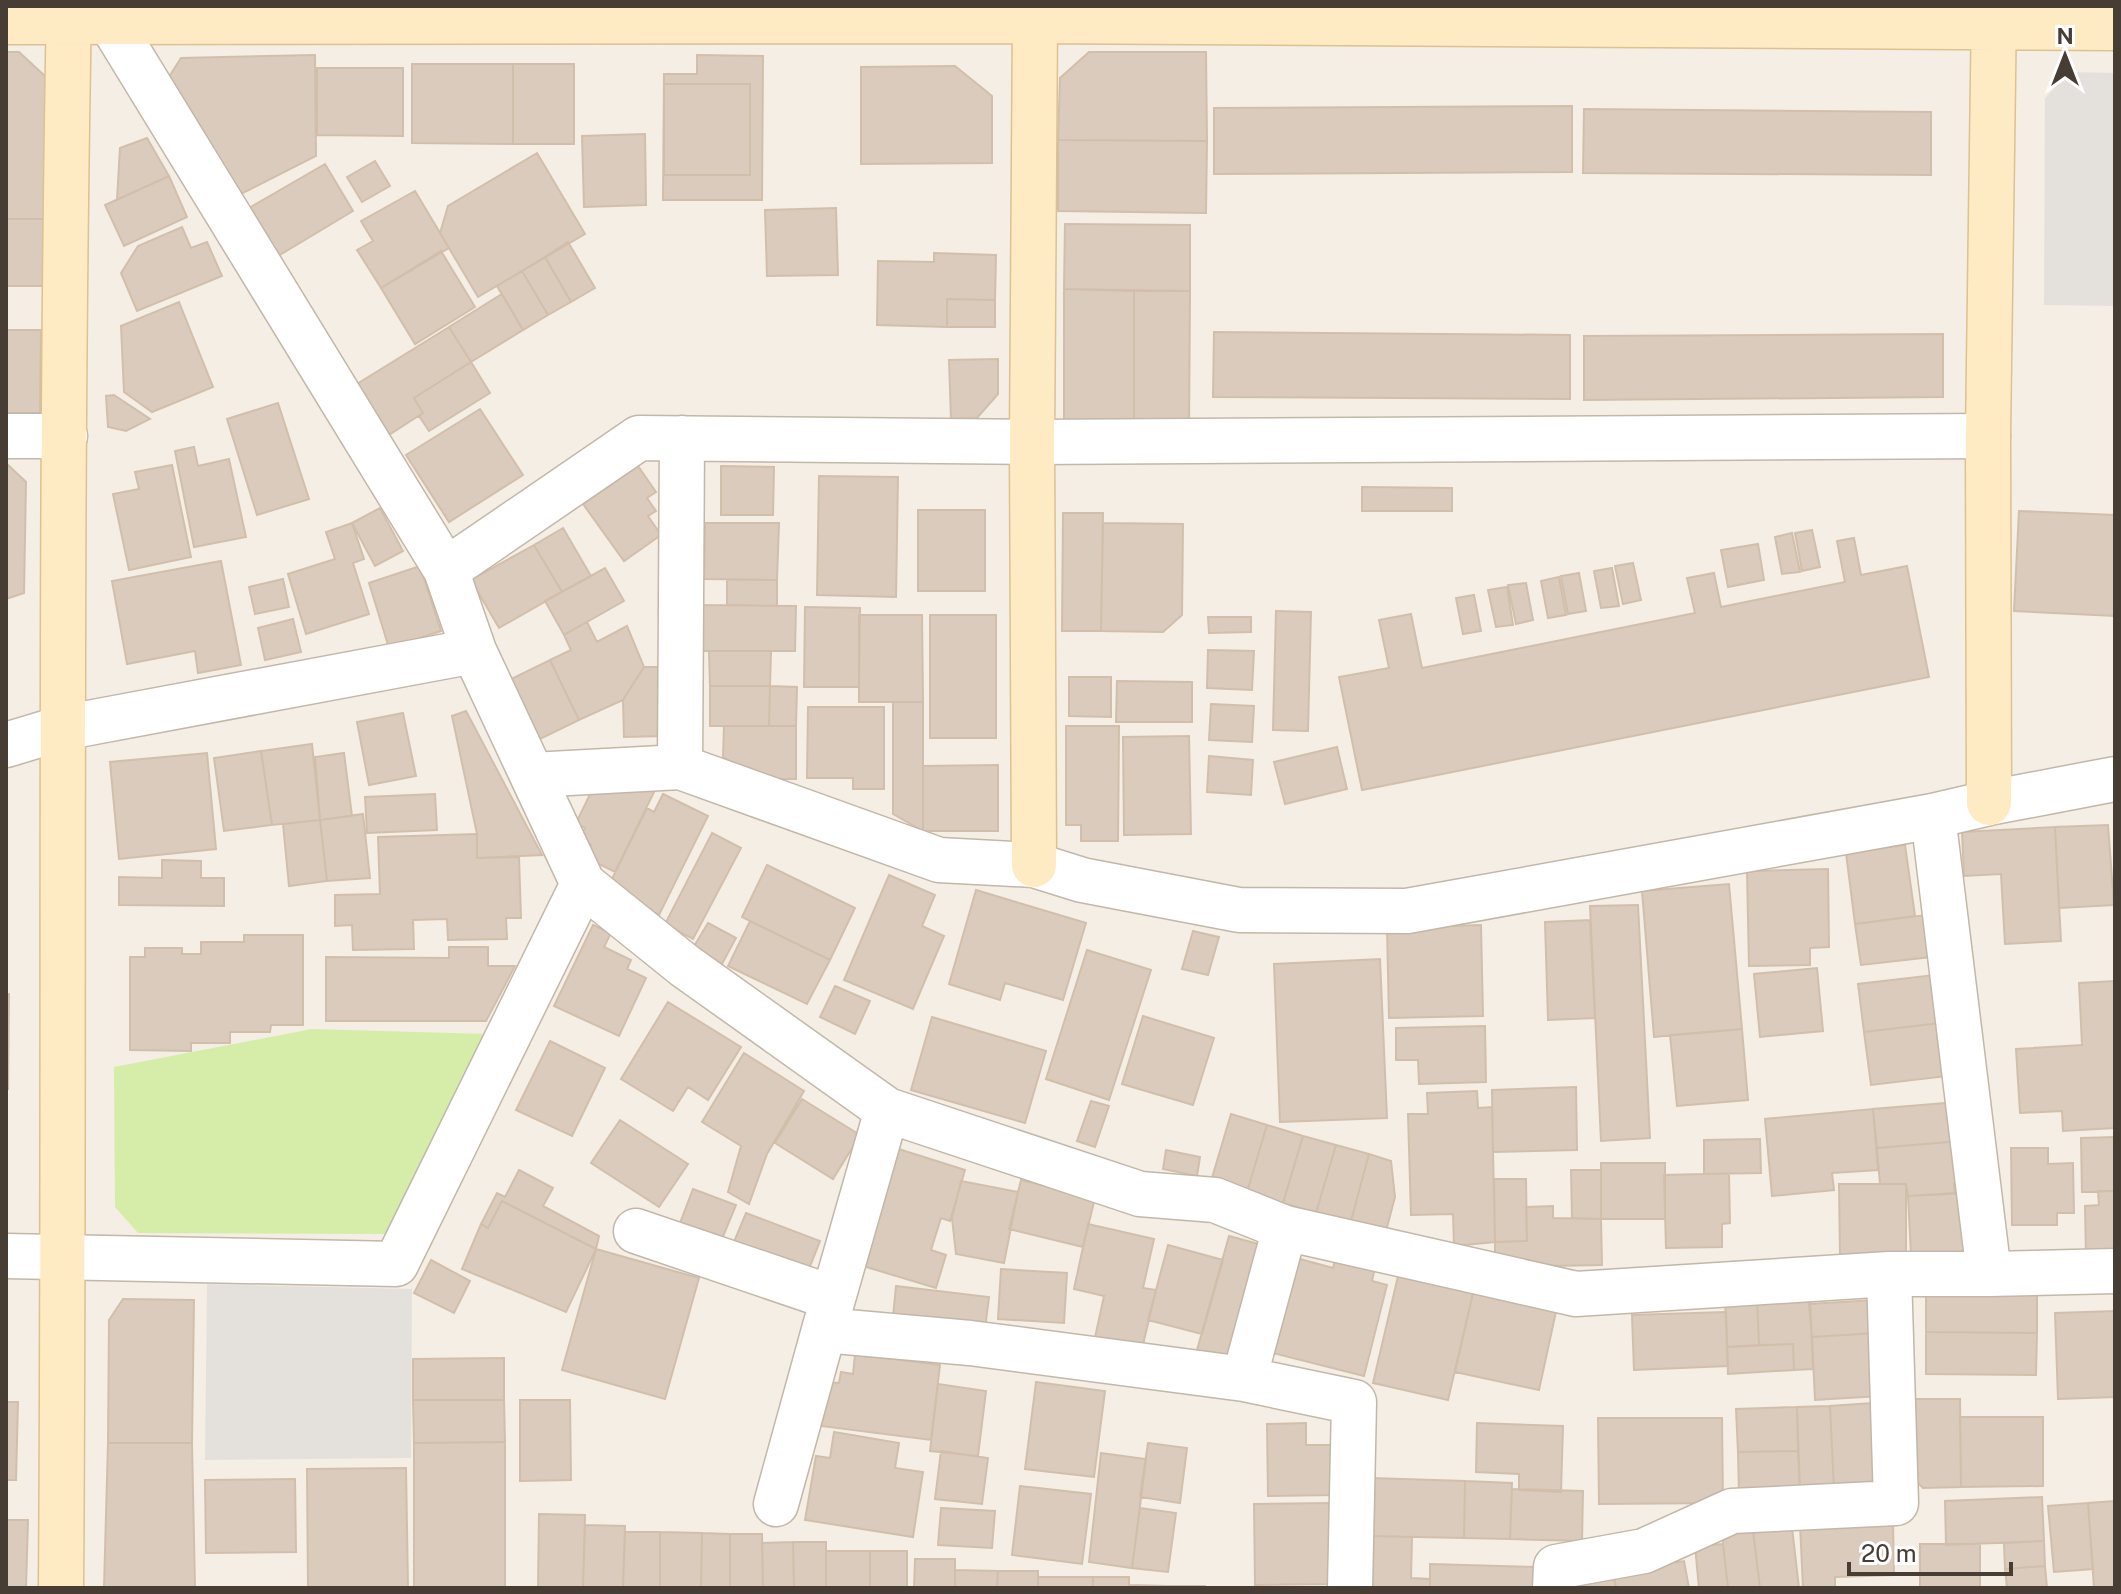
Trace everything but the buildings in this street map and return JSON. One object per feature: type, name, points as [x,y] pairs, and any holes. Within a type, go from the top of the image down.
[{"type":"street","points":[[1034,865],[1032,442],[1035,13]]},
{"type":"street","points":[[6,22],[82,16],[1035,13],[1994,16],[2115,28]]},
{"type":"street","points":[[61,1588],[65,436],[82,16]]},
{"type":"street","points":[[82,16],[446,570],[474,651],[583,884],[685,966],[887,1110],[1140,1194],[1215,1200],[1285,1228],[1576,1294],[1889,1274],[2115,1271]]},
{"type":"street","points":[[1989,803],[1988,436],[1994,16]]},
{"type":"street","points":[[6,436],[65,436]]},
{"type":"street","points":[[446,570],[639,438],[1032,442],[1988,436]]},
{"type":"street","points":[[680,767],[682,438]]},
{"type":"street","points":[[6,745],[62,728],[474,651]]},
{"type":"street","points":[[532,775],[680,767],[939,860],[1034,865],[1082,880],[1239,910],[1407,911],[1933,816],[2115,779]]},
{"type":"street","points":[[1933,816],[1989,1274]]},
{"type":"street","points":[[6,1256],[396,1264],[583,884]]},
{"type":"street","points":[[776,1504],[887,1110]]},
{"type":"street","points":[[1244,1379],[1285,1228]]},
{"type":"street","points":[[636,1231],[829,1314],[970,1343],[1244,1379],[1354,1402],[1350,1588]]},
{"type":"street","points":[[1555,1588],[1556,1567],[1644,1551],[1732,1511],[1896,1503],[1889,1274]]},
{"type":"green space","points":[[312,1029],[486,1034],[392,1234],[138,1233],[115,1207],[114,1067]]},
{"type":"shaded area","points":[[2069,72],[2115,73],[2115,306],[2044,305],[2045,98]]},
{"type":"shaded area","points":[[207,1284],[412,1289],[411,1458],[205,1460]]}]
